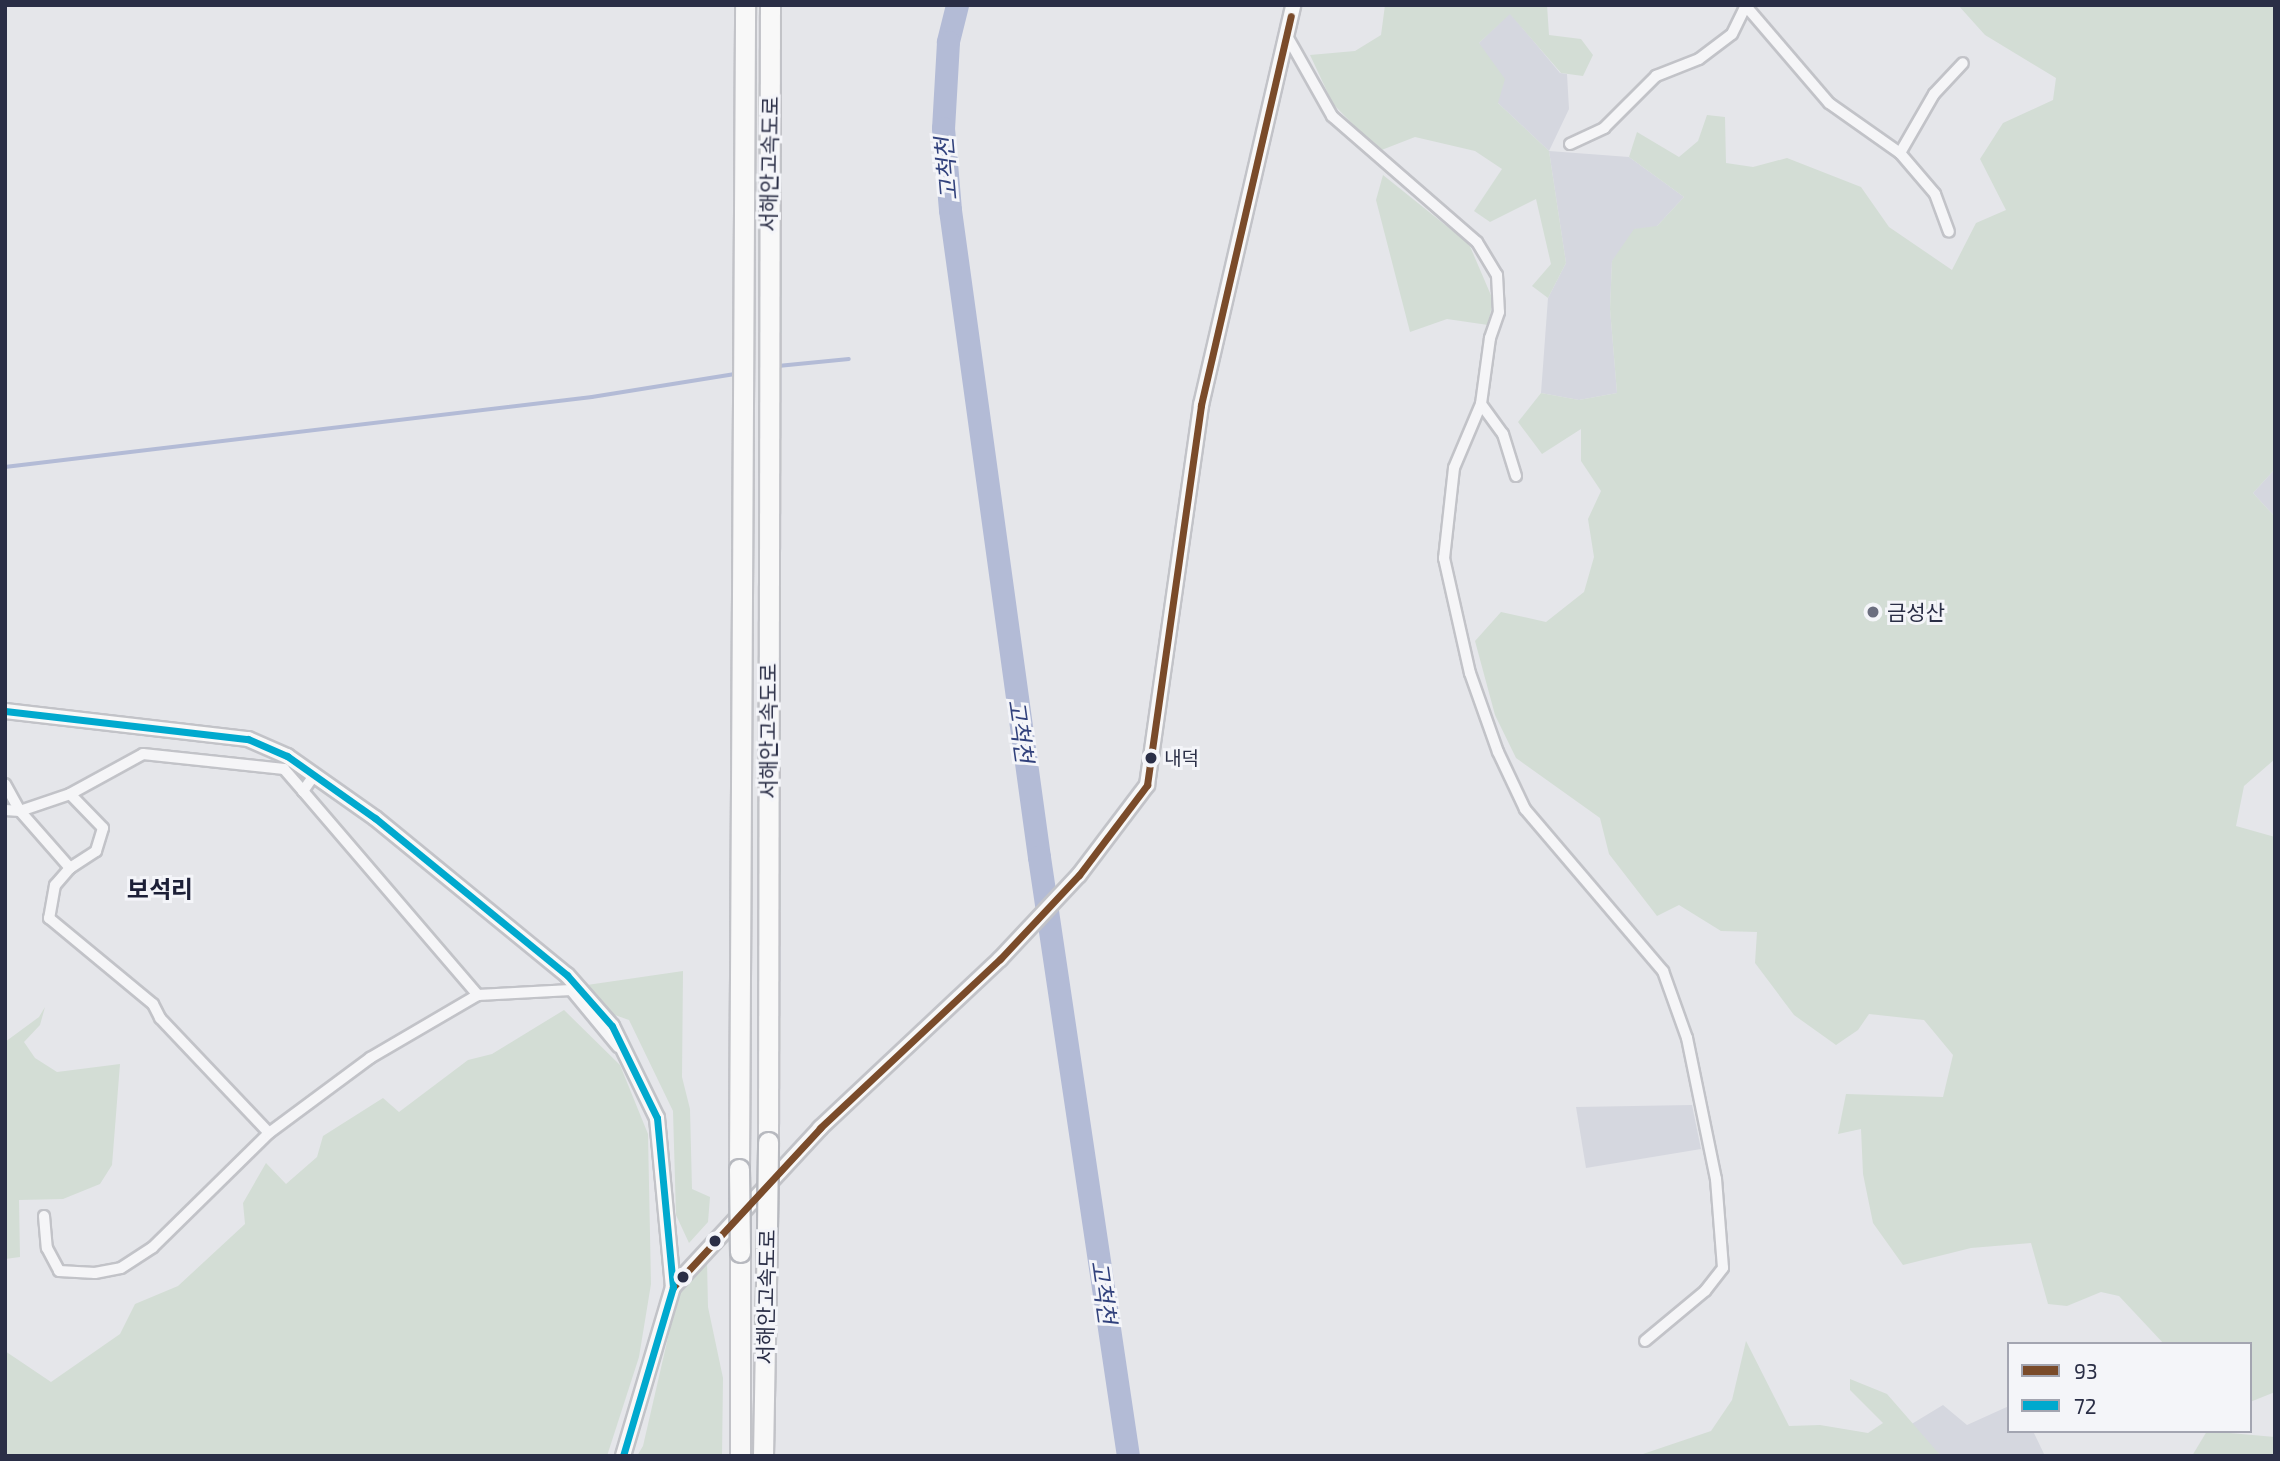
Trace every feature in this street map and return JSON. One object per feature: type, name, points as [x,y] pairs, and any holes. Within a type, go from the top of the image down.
[{"type":"highway","name":"서해안고속도로","points":[[740,1456],[745,5]]},
{"type":"highway","name":"서해안고속도로","points":[[763,1456],[768,1142],[767,337],[770,5]]},
{"type":"main road","points":[[673,1287],[820,1128],[1010,948],[1079,875],[1147,785],[1201,405],[1293,5]]},
{"type":"main road","points":[[5,711],[248,739],[286,763],[315,774],[567,975],[612,1026],[639,1074],[657,1118],[673,1287],[623,1456]]},
{"type":"street","points":[[1570,144],[1604,128],[1656,76],[1699,59],[1732,34],[1746,5],[1829,103],[1900,153],[1935,194],[1949,232]]},
{"type":"street","points":[[1287,36],[1332,116],[1477,242],[1497,275],[1499,312],[1490,338],[1481,404],[1454,468],[1444,558],[1470,673],[1498,751],[1525,809],[1663,971],[1687,1038],[1716,1179],[1723,1268],[1705,1291],[1645,1341]]},
{"type":"street","points":[[1900,153],[1934,94],[1963,63]]},
{"type":"street","points":[[1481,404],[1503,434],[1516,476]]},
{"type":"street","points":[[5,810],[20,811],[70,794],[143,754],[286,763],[303,791],[478,995]]},
{"type":"street","points":[[303,791],[315,774]]},
{"type":"street","points":[[5,784],[20,811],[70,868]]},
{"type":"street","points":[[70,794],[103,828],[96,850],[70,868],[55,885],[49,918],[153,1004],[160,1018],[269,1133]]},
{"type":"street","points":[[44,1216],[47,1248],[59,1271],[94,1273],[121,1268],[153,1247],[269,1133],[370,1058],[478,995],[571,990],[639,1074]]},
{"type":"shaded area","points":[[1385,5],[1547,5],[1549,35],[1581,39],[1593,55],[1583,76],[1561,73],[1510,14],[1479,43],[1505,79],[1498,103],[1549,151],[1566,263],[1548,298],[1532,286],[1551,264],[1536,199],[1490,222],[1474,211],[1502,169],[1475,151],[1415,137],[1379,151],[1333,104],[1310,55],[1355,51],[1381,35]]},
{"type":"shaded area","points":[[1958,5],[2275,5],[2275,469],[2253,493],[2275,517],[2275,759],[2244,786],[2236,826],[2275,837],[2275,1392],[2252,1401],[2252,1342],[2162,1342],[2119,1296],[2101,1292],[2067,1306],[2048,1304],[2031,1243],[1971,1248],[1903,1265],[1873,1223],[1863,1174],[1861,1129],[1838,1134],[1846,1094],[1943,1097],[1953,1055],[1924,1020],[1869,1014],[1858,1030],[1836,1045],[1794,1015],[1755,963],[1757,932],[1721,931],[1679,905],[1657,916],[1609,854],[1600,818],[1516,758],[1495,715],[1475,641],[1501,612],[1546,622],[1584,592],[1594,557],[1588,519],[1601,491],[1581,461],[1581,429],[1542,454],[1518,422],[1541,393],[1579,400],[1617,393],[1610,309],[1612,261],[1634,229],[1657,226],[1684,197],[1629,157],[1637,132],[1679,157],[1698,141],[1707,115],[1725,117],[1726,163],[1753,167],[1787,158],[1861,187],[1889,227],[1952,270],[1976,223],[2006,210],[1980,159],[2003,123],[2053,100],[2056,78],[1985,35]]},
{"type":"shaded area","points":[[1510,13],[1560,73],[1567,74],[1569,109],[1549,151],[1498,103],[1479,43]]},
{"type":"shaded area","points":[[1549,151],[1629,157],[1684,197],[1657,226],[1612,261],[1610,309],[1617,393],[1579,400],[1541,393],[1548,298],[1566,263]]},
{"type":"shaded area","points":[[1383,175],[1469,244],[1493,300],[1488,325],[1447,319],[1410,332],[1376,200]]},
{"type":"shaded area","points":[[2275,469],[2275,517],[2253,493]]},
{"type":"shaded area","points":[[683,971],[682,1077],[690,1109],[692,1189],[710,1197],[708,1222],[689,1243],[676,1215],[673,1111],[629,1020],[612,1014],[587,985]]},
{"type":"shaded area","points":[[45,1007],[40,1025],[24,1042],[35,1058],[57,1072],[120,1064],[112,1165],[100,1184],[63,1199],[19,1200],[20,1257],[5,1259],[5,1042],[39,1017]]},
{"type":"shaded area","points":[[564,1010],[620,1065],[648,1134],[651,1284],[639,1357],[607,1456],[5,1456],[5,1351],[51,1382],[120,1334],[135,1304],[178,1286],[245,1224],[243,1203],[266,1163],[286,1184],[317,1157],[323,1136],[383,1098],[399,1112],[468,1060],[492,1054]]},
{"type":"shaded area","points":[[1692,1105],[1701,1149],[1586,1168],[1576,1107]]},
{"type":"shaded area","points":[[707,1261],[708,1307],[723,1378],[722,1456],[637,1456],[643,1446],[678,1294]]},
{"type":"shaded area","points":[[1746,1341],[1789,1426],[1820,1425],[1868,1433],[1883,1423],[1850,1390],[1850,1379],[1887,1394],[1941,1456],[1637,1456],[1711,1431],[1732,1400]]},
{"type":"shaded area","points":[[1943,1405],[1967,1425],[2007,1407],[2007,1433],[2034,1433],[2045,1456],[1941,1456],[1910,1425]]},
{"type":"shaded area","points":[[2206,1433],[2275,1437],[2275,1456],[2192,1456]]},
{"type":"waterway","name":"고척천","points":[[957,5],[948,42],[943,128],[950,210],[1039,857],[1128,1456]]},
{"type":"waterway","points":[[778,366],[849,359]]},
{"type":"waterway","points":[[5,467],[592,397],[736,374]]},
{"type":"transit line","name":"93","points":[[673,1287],[820,1128],[1000,959],[1079,875],[1147,785],[1201,405],[1291,16]]},
{"type":"transit line","name":"72","points":[[5,711],[248,739],[287,756],[375,818],[567,975],[612,1026],[657,1118],[673,1287],[623,1456]]},
{"type":"place","name":"금성산","points":[[1873,612]]},
{"type":"place","name":"내덕","points":[[1151,758]]},
{"type":"district","name":"보석리","points":[[160,889]]}]
